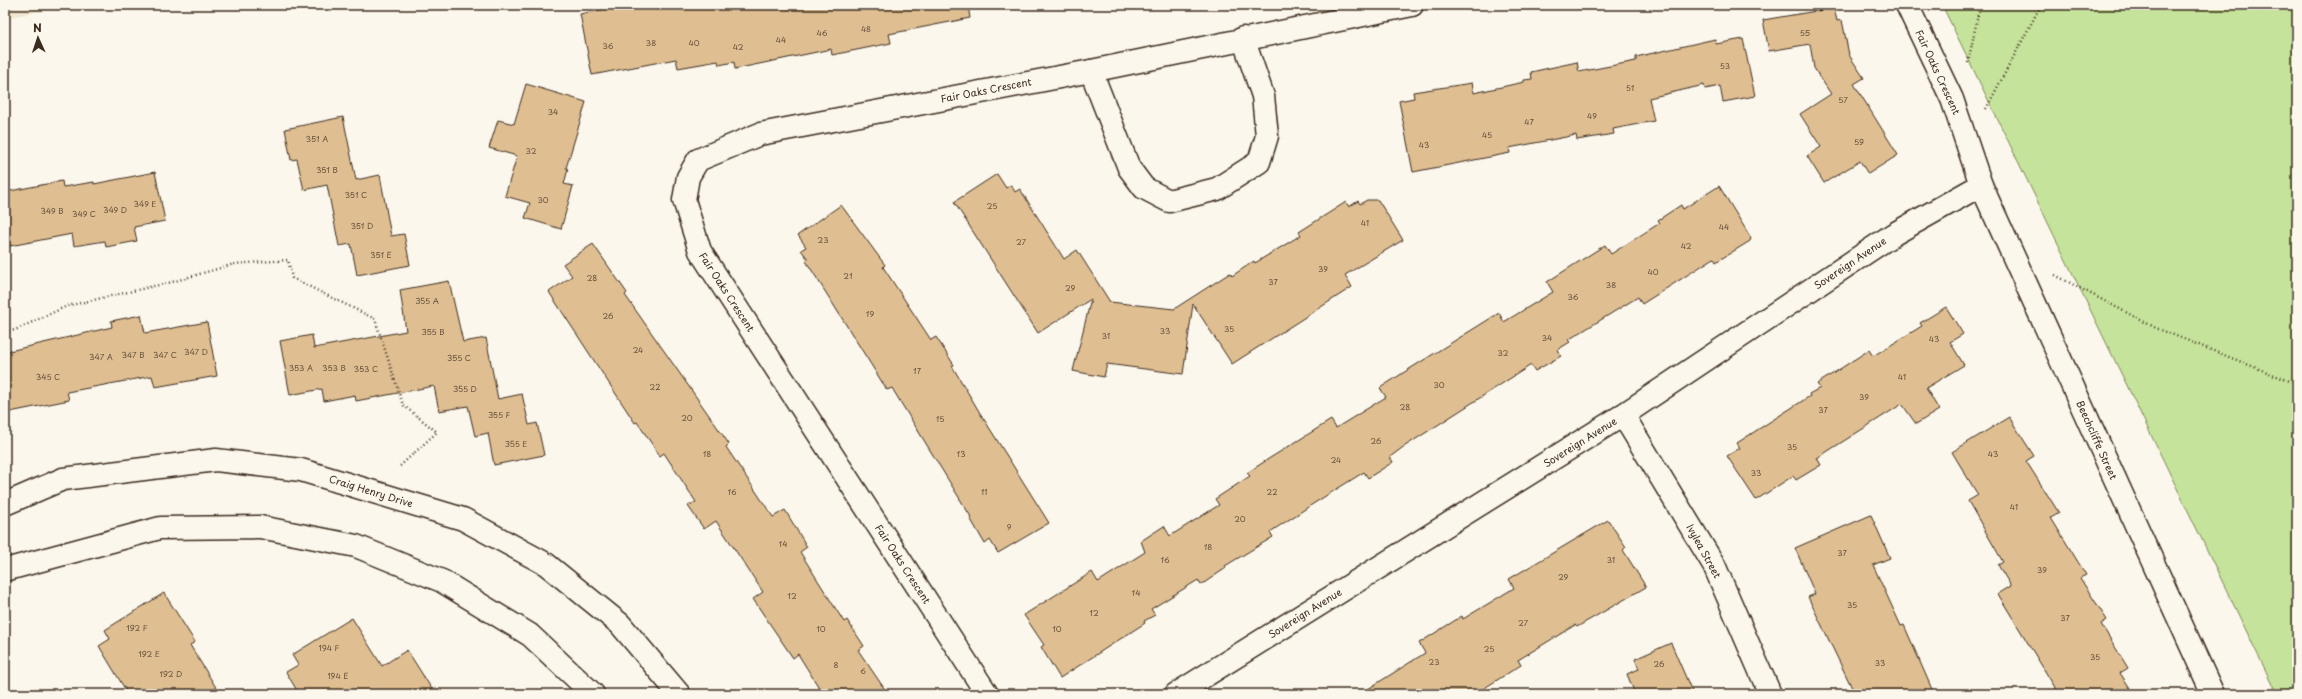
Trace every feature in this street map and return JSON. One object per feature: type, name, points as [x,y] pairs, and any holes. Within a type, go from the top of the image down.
[{"type":"street","name":"Fair Oaks Crescent","points":[[987,694],[700,251],[684,200],[688,177],[698,160],[760,134],[1091,71],[1243,38],[1412,5]]},
{"type":"street","name":"Fair Oaks Crescent","points":[[1907,5],[1952,99],[1981,185]]},
{"type":"street","points":[[1091,71],[1129,168],[1144,188],[1169,201],[1217,189],[1258,162],[1267,136],[1263,96],[1243,38]]},
{"type":"street","name":"Sovereign Avenue","points":[[1176,694],[1623,415],[1894,234],[1981,185]]},
{"type":"street","name":"Beechcliffe Street","points":[[1981,185],[2213,694]]},
{"type":"street","name":"Ivylea Street","points":[[1623,415],[1714,565],[1770,694]]},
{"type":"street","name":"Craig Henry Drive","points":[[5,504],[63,479],[216,460],[301,470],[463,519],[546,564],[620,624],[679,694]]},
{"type":"street","points":[[5,570],[160,528],[260,527],[356,546],[442,581],[530,635],[593,694]]},
{"type":"path","points":[[1952,99],[1967,67],[1980,5]]},
{"type":"path","points":[[1968,143],[2041,5]]},
{"type":"path","points":[[5,332],[67,306],[172,282],[234,264],[288,260],[292,278],[375,319],[403,405],[437,432],[399,467]]},
{"type":"path","points":[[2053,274],[2156,328],[2297,384]]},
{"type":"shaded area","points":[[5,5],[73,5],[5,18]]},
{"type":"green space","points":[[1942,5],[2297,5],[2297,694],[2277,694]]},
{"type":"building","points":[[625,5],[968,5],[970,18],[889,34],[891,43],[832,55],[831,49],[735,69],[734,62],[719,65],[718,61],[678,68],[676,59],[592,75],[580,14]]},
{"type":"building","points":[[1834,8],[1837,21],[1842,20],[1849,55],[1864,78],[1854,84],[1898,155],[1868,174],[1860,161],[1824,183],[1807,156],[1821,147],[1800,114],[1831,94],[1814,68],[1810,44],[1769,51],[1763,20]]},
{"type":"building","points":[[1715,39],[1716,44],[1743,39],[1755,96],[1723,102],[1720,86],[1705,89],[1704,85],[1649,98],[1654,121],[1613,129],[1614,134],[1577,140],[1576,135],[1509,148],[1510,153],[1413,172],[1399,101],[1414,98],[1413,92],[1472,83],[1474,93],[1524,82],[1524,80],[1532,79],[1531,72],[1577,62],[1579,72],[1636,61],[1636,57]]},
{"type":"building","points":[[526,84],[586,102],[566,168],[568,169],[564,184],[573,186],[561,229],[525,218],[530,203],[505,196],[517,156],[489,148],[498,120],[514,124]]},
{"type":"building","points":[[343,117],[356,180],[380,175],[391,236],[404,234],[410,265],[357,275],[351,244],[339,246],[327,185],[304,190],[297,159],[291,160],[285,129]]},
{"type":"building","points":[[155,172],[165,221],[134,227],[137,241],[106,247],[105,241],[74,246],[72,234],[10,246],[5,220],[5,192],[62,181],[63,187],[94,182],[94,184]]},
{"type":"building","points":[[997,174],[1006,188],[1011,185],[1015,192],[1020,189],[1064,259],[1077,250],[1110,302],[1174,309],[1230,273],[1232,276],[1254,261],[1255,263],[1301,235],[1299,232],[1346,202],[1349,207],[1358,201],[1360,204],[1367,200],[1378,200],[1403,240],[1345,275],[1352,287],[1232,364],[1193,304],[1183,374],[1107,364],[1104,377],[1073,371],[1091,299],[1038,333],[954,202]]},
{"type":"building","points":[[1719,186],[1751,238],[1750,241],[1716,262],[1714,258],[1642,304],[1638,297],[1568,340],[1570,342],[1557,350],[1561,356],[1535,371],[1531,365],[1402,448],[1390,457],[1393,462],[1368,478],[1364,472],[1316,502],[1270,532],[1273,537],[1225,566],[1226,568],[1201,585],[1198,580],[1151,609],[1155,615],[1144,621],[1145,623],[1060,678],[1041,647],[1044,645],[1024,615],[1092,572],[1098,582],[1145,552],[1141,541],[1164,526],[1170,536],[1219,505],[1215,499],[1250,476],[1247,473],[1270,458],[1331,420],[1336,428],[1386,397],[1380,388],[1403,373],[1499,313],[1504,322],[1553,292],[1547,282],[1605,245],[1611,254],[1660,223],[1658,220],[1681,205],[1683,209]]},
{"type":"building","points":[[841,205],[885,265],[883,267],[931,340],[936,337],[954,365],[952,366],[980,413],[1049,523],[998,553],[990,540],[985,544],[970,518],[971,517],[892,388],[887,390],[806,261],[808,259],[801,250],[806,247],[798,235]]},
{"type":"building","points":[[593,244],[627,293],[625,295],[729,444],[726,447],[773,517],[785,510],[807,547],[800,552],[844,622],[847,620],[864,646],[858,650],[888,694],[823,694],[798,654],[793,658],[753,599],[763,592],[716,521],[704,529],[688,506],[696,502],[664,453],[660,456],[637,422],[635,423],[549,292],[572,276],[563,264]]},
{"type":"building","points":[[449,281],[463,342],[486,338],[498,399],[522,394],[529,425],[537,423],[544,455],[494,465],[488,433],[475,436],[468,406],[439,411],[434,386],[356,401],[355,395],[324,401],[322,389],[290,395],[280,341],[312,335],[314,348],[406,331],[400,290]]},
{"type":"building","points":[[1946,307],[1963,334],[1950,342],[1964,365],[1926,388],[1939,410],[1916,424],[1902,404],[1817,458],[1821,465],[1796,480],[1793,476],[1756,500],[1727,456],[1740,448],[1737,443],[1810,396],[1809,394],[1820,388],[1817,384],[1869,350],[1873,356],[1922,326],[1920,323]]},
{"type":"building","points":[[141,315],[145,333],[207,322],[217,376],[155,387],[152,376],[67,392],[69,400],[5,413],[5,352],[112,327],[111,321]]},
{"type":"building","points":[[2009,417],[2034,456],[2026,461],[2059,513],[2051,518],[2086,575],[2080,578],[2107,620],[2101,624],[2128,668],[2120,673],[2134,694],[2059,694],[1998,594],[2011,586],[1998,565],[2003,562],[1968,501],[1978,495],[1952,452]]},
{"type":"building","points":[[1871,515],[1890,558],[1873,565],[1901,626],[1904,625],[1934,694],[1855,694],[1808,597],[1815,594],[1795,548]]},
{"type":"building","points":[[1608,520],[1626,547],[1623,550],[1646,587],[1577,627],[1575,625],[1518,660],[1521,665],[1475,694],[1360,694],[1425,653],[1419,643],[1462,616],[1463,619],[1514,588],[1509,579]]},
{"type":"building","points":[[164,593],[195,642],[190,645],[220,694],[128,694],[99,646],[110,639],[105,630]]},
{"type":"building","points":[[352,618],[382,666],[407,650],[435,694],[299,694],[286,672],[298,665],[292,655]]},
{"type":"building","points":[[1671,643],[1693,694],[1635,694],[1627,674],[1639,669],[1635,659]]}]
